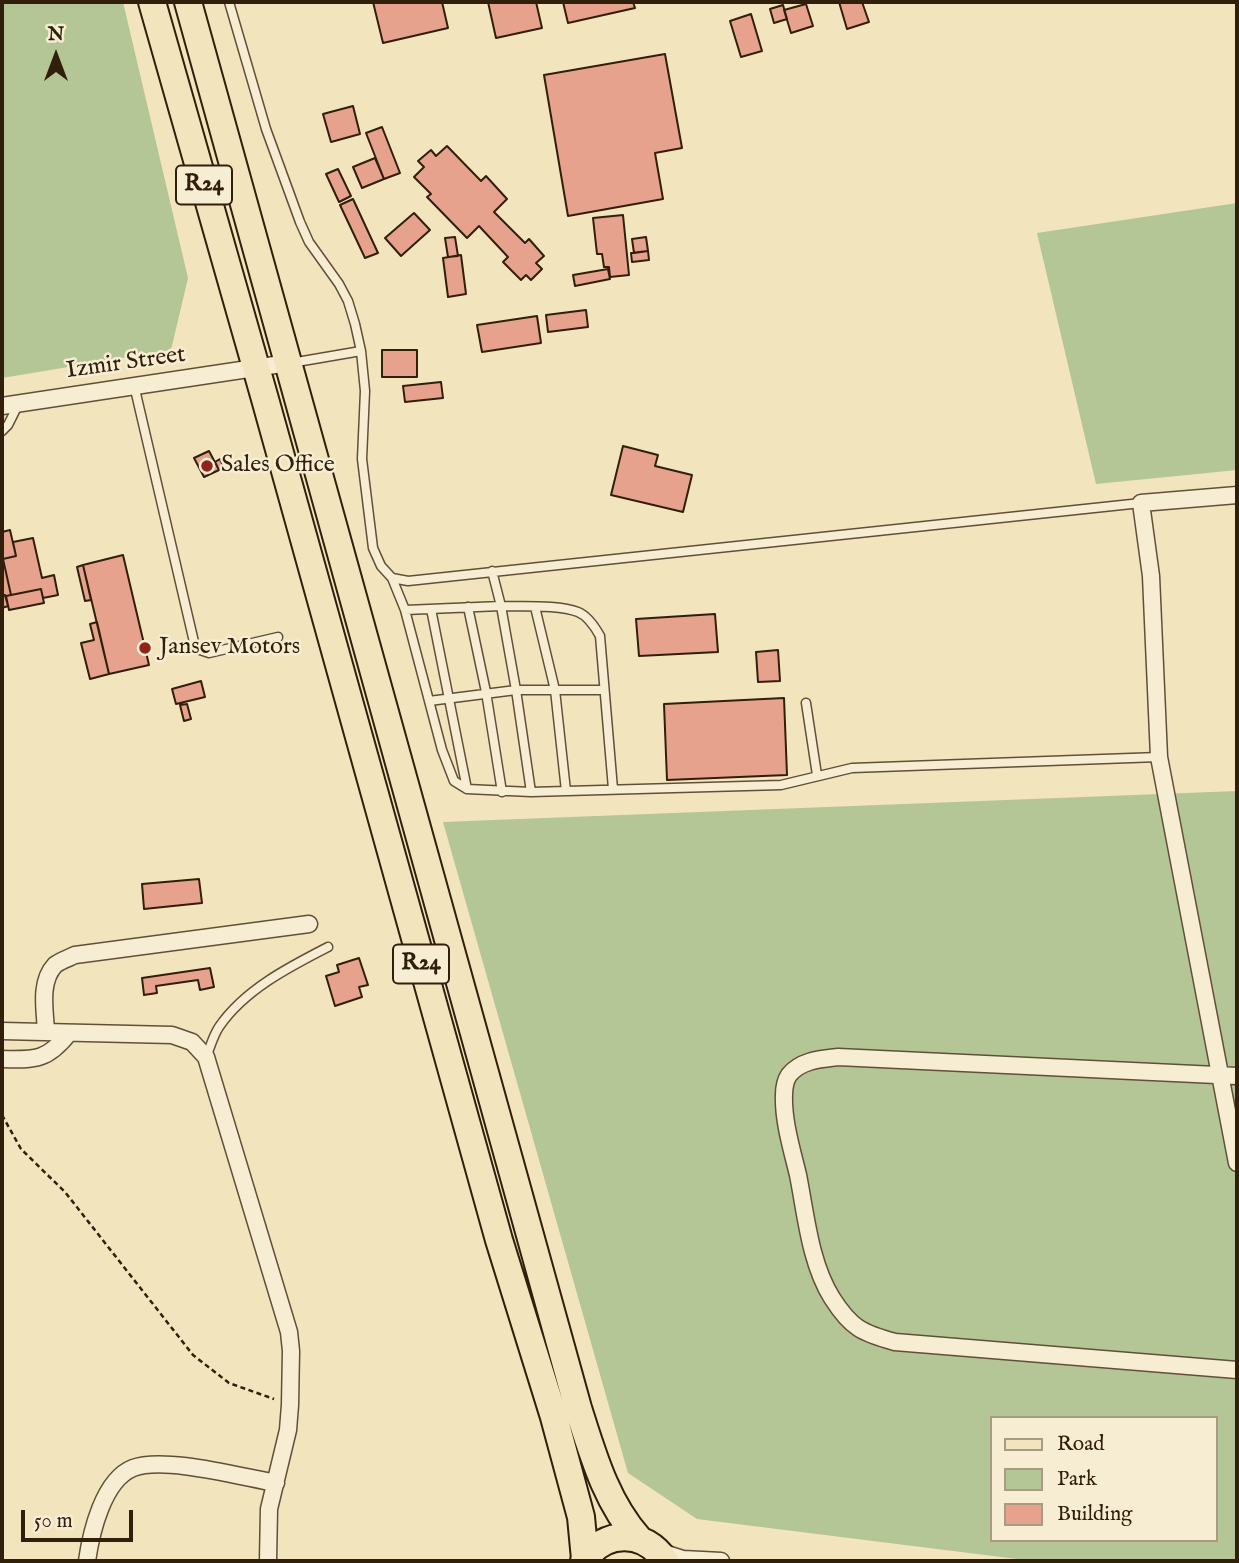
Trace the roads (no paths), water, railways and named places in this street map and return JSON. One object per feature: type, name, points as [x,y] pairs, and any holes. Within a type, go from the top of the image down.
[{"type":"main road","name":"R24","points":[[152,2],[499,1240],[554,1417],[581,1517],[584,1560]]},
{"type":"main road","name":"R24","points":[[188,2],[590,1448],[610,1497],[654,1550]]},
{"type":"main road","name":"R24","points":[[584,1560],[595,1547],[608,1539],[624,1536],[654,1550]]},
{"type":"street","name":"Izmir Street","points":[[2,405],[288,363]]},
{"type":"street","points":[[1237,495],[1142,503],[1151,576],[1158,757],[1237,1163]]},
{"type":"street","points":[[46,1031],[46,981],[56,964],[75,955],[309,924]]},
{"type":"street","points":[[2,1031],[172,1035],[191,1042],[206,1058],[289,1332],[291,1351],[288,1430],[269,1509],[268,1561]]},
{"type":"street","points":[[2,1059],[48,1056],[69,1033]]},
{"type":"street","points":[[1237,1076],[838,1057],[808,1062],[797,1068],[785,1083],[783,1097],[816,1262],[831,1297],[857,1329],[895,1342],[1237,1370]]},
{"type":"street","points":[[87,1561],[92,1531],[99,1512],[117,1479],[131,1469],[145,1465],[171,1464],[276,1483]]},
{"type":"street","points":[[654,1550],[683,1559],[721,1561]]},
{"type":"lane","points":[[229,2],[266,129],[295,211],[309,242],[348,301],[361,351],[365,391],[362,459],[373,548],[381,566],[392,578],[405,610],[442,750],[454,781],[467,789],[502,792],[781,785],[852,768],[1158,757]]},
{"type":"lane","points":[[288,363],[361,351]]},
{"type":"lane","points":[[134,385],[194,642],[200,650],[209,653],[278,637]]},
{"type":"lane","points":[[2,431],[19,403]]},
{"type":"lane","points":[[392,578],[408,581],[1142,503]]},
{"type":"lane","points":[[492,570],[516,690],[531,792]]},
{"type":"lane","points":[[405,610],[500,606],[565,609],[580,613],[593,624],[600,636],[613,789]]},
{"type":"lane","points":[[468,607],[486,692],[502,792]]},
{"type":"lane","points":[[535,607],[555,690],[566,791]]},
{"type":"lane","points":[[431,609],[467,789]]},
{"type":"lane","points":[[429,701],[516,690],[604,690]]},
{"type":"lane","points":[[806,703],[817,775]]},
{"type":"lane","points":[[206,1058],[218,1028],[237,1007],[262,985],[328,947]]},
{"type":"place","name":"Sales Office","points":[[207,466]]},
{"type":"place","name":"Jansev Motors","points":[[145,648]]}]
